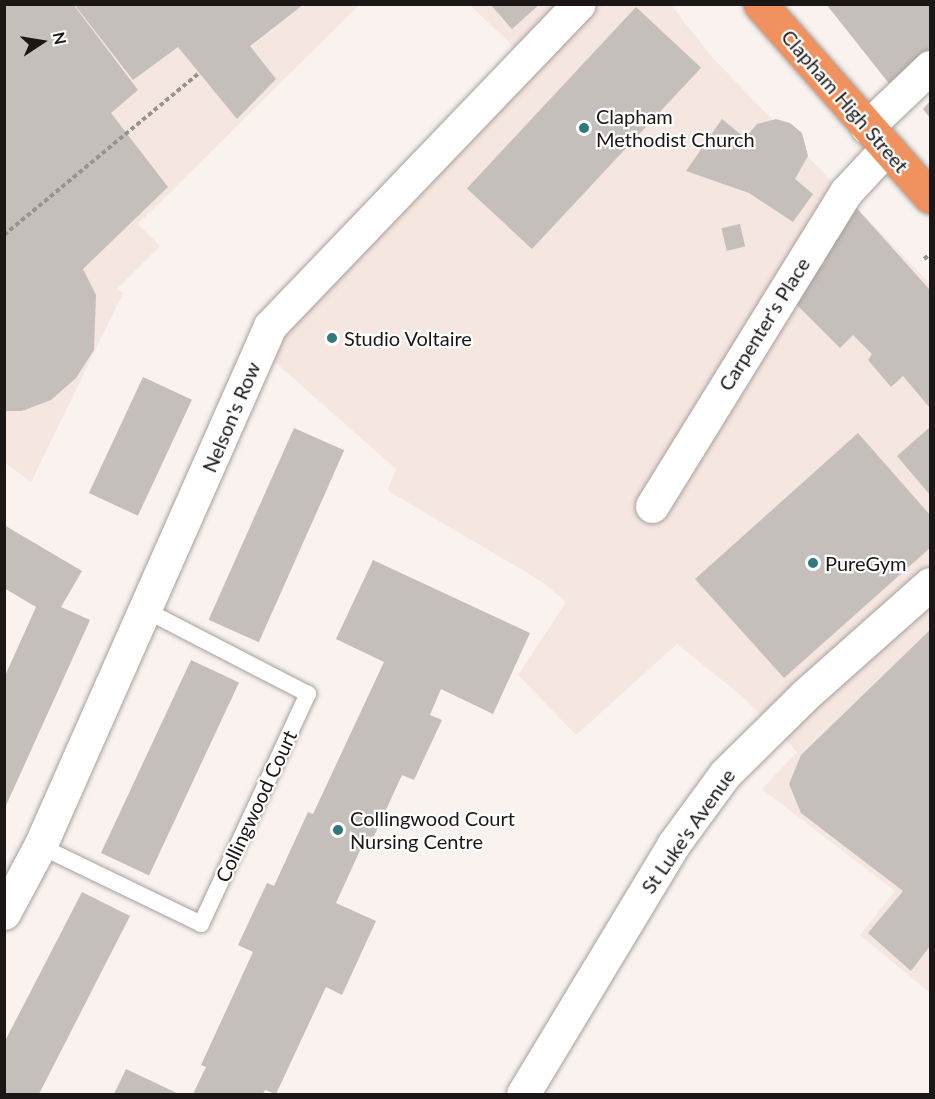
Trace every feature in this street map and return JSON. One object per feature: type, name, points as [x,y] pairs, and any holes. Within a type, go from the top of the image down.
[{"type":"highway","name":"Clapham High Street","points":[[760,4],[930,197]]},
{"type":"street","name":"Nelson's Row","points":[[4,913],[40,846],[143,609],[218,452],[270,326],[579,4]]},
{"type":"street","name":"Carpenter's Place","points":[[652,506],[846,192],[876,138],[930,67]]},
{"type":"street","name":"St Luke's Avenue","points":[[523,1095],[673,845],[724,774],[805,694],[930,584]]},
{"type":"lane","name":"Collingwood Court","points":[[40,846],[201,924],[308,694],[143,609]]},
{"type":"path","points":[[4,235],[199,73]]},
{"type":"path","points":[[924,259],[929,255]]},
{"type":"shaded area","points":[[4,5],[359,5],[138,224],[160,246],[117,289],[123,293],[31,482],[5,463]]},
{"type":"shaded area","points":[[470,5],[671,5],[713,58],[930,284],[930,993],[860,935],[895,891],[762,789],[797,752],[743,697],[677,644],[576,735],[518,675],[566,602],[541,581],[390,492],[388,489],[396,469],[258,347],[535,67]]},
{"type":"building","points":[[4,4],[73,4],[138,90],[111,113],[168,187],[83,269],[96,295],[94,350],[76,378],[51,400],[22,411],[4,411]]},
{"type":"building","points":[[74,4],[304,4],[250,46],[276,79],[237,119],[178,47],[133,80]]},
{"type":"building","points":[[490,4],[540,4],[512,29]]},
{"type":"building","points":[[826,4],[930,4],[930,56],[891,86]]},
{"type":"building","name":"Clapham Methodist Church","points":[[636,7],[701,68],[532,249],[467,188]]},
{"type":"building","points":[[930,101],[930,118],[923,109]]},
{"type":"building","points":[[722,119],[745,138],[757,124],[776,119],[790,123],[802,133],[808,156],[795,179],[813,194],[793,222],[749,193],[686,171]]},
{"type":"building","points":[[852,203],[930,290],[930,408],[903,376],[891,387],[868,360],[872,354],[853,335],[840,348],[790,298],[825,262],[819,254]]},
{"type":"building","points":[[740,224],[745,246],[727,251],[721,228]]},
{"type":"building","points":[[143,377],[192,400],[138,516],[89,493]]},
{"type":"building","points":[[930,427],[930,495],[897,456]]},
{"type":"building","points":[[294,428],[344,450],[259,642],[209,620]]},
{"type":"building","name":"PureGym","points":[[858,433],[930,515],[930,548],[784,678],[695,579]]},
{"type":"building","points":[[4,525],[82,571],[61,607],[90,620],[4,810],[4,678],[36,607],[4,588]]},
{"type":"building","name":"Collingwood Court Nursing Centre","points":[[373,560],[530,633],[493,714],[441,689],[430,715],[442,720],[414,780],[402,775],[368,849],[362,846],[336,903],[376,921],[342,995],[326,987],[276,1094],[265,1090],[263,1094],[193,1094],[206,1067],[201,1065],[253,952],[238,945],[267,883],[274,886],[308,812],[313,814],[384,662],[336,639]]},
{"type":"building","points":[[930,630],[930,946],[911,971],[868,933],[903,891],[801,813],[789,784],[801,755]]},
{"type":"building","points":[[191,660],[239,682],[149,875],[101,853]]},
{"type":"building","points":[[82,892],[130,916],[39,1094],[9,1094],[4,1092],[4,1043]]},
{"type":"building","points":[[126,1069],[179,1094],[114,1094]]},
{"type":"place","name":"Clapham Methodist Church","points":[[584,128]]},
{"type":"place","name":"Studio Voltaire","points":[[332,338]]},
{"type":"place","name":"PureGym","points":[[813,563]]},
{"type":"place","name":"Collingwood Court Nursing Centre","points":[[338,830]]}]
